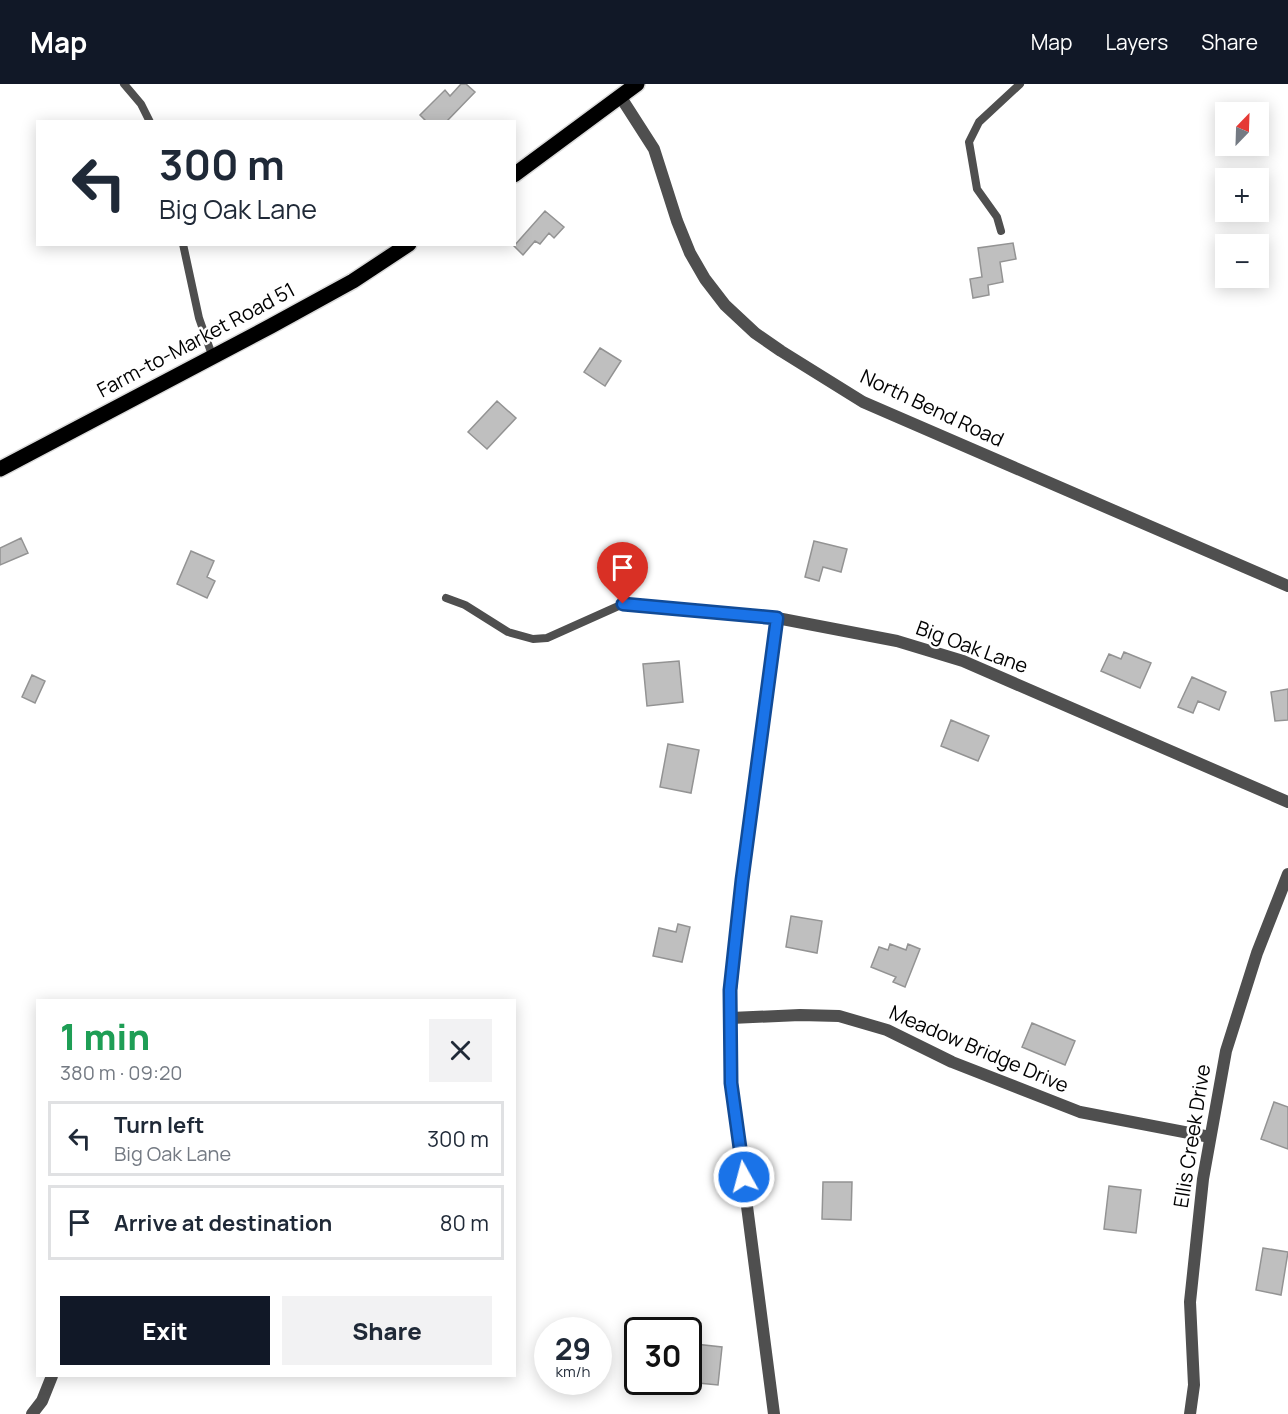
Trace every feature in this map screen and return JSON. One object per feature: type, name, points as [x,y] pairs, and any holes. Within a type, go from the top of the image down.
[{"type":"main road","points":[[516,174],[637,84]]},
{"type":"main road","name":"Farm-to-Market Road 51","points":[[0,469],[212,355],[271,326],[353,280],[407,246]]},
{"type":"street","name":"North Bend Road","points":[[620,96],[654,149],[677,221],[690,253],[705,279],[725,305],[755,333],[863,402],[1288,586]]},
{"type":"street","name":"Big Oak Lane","points":[[623,604],[777,618],[897,640],[963,661],[1288,802]]},
{"type":"street","points":[[774,1414],[731,1083],[730,990],[742,880],[777,618]]},
{"type":"street","name":"Ellis Creek Drive","points":[[1190,1414],[1194,1385],[1190,1302],[1203,1179],[1210,1137],[1226,1051],[1257,953],[1288,874]]},
{"type":"street","name":"Meadow Bridge Drive","points":[[731,1018],[839,1016],[887,1030],[952,1062],[1080,1112],[1210,1137]]},
{"type":"street","points":[[32,1414],[42,1401],[52,1377]]},
{"type":"lane","points":[[124,84],[141,104],[149,120]]},
{"type":"lane","points":[[1001,231],[997,217],[977,189],[969,142],[979,122],[1020,84]]},
{"type":"lane","points":[[183,246],[199,318],[212,355]]},
{"type":"lane","points":[[446,598],[465,605],[507,632],[533,639],[547,638],[623,604]]},
{"type":"building","points":[[461,84],[466,84],[475,92],[448,120],[425,120],[420,115],[445,90],[450,96]]},
{"type":"building","points":[[545,211],[564,227],[554,238],[549,233],[540,244],[535,241],[523,255],[514,246]]},
{"type":"building","points":[[1013,243],[1016,259],[1000,262],[1003,282],[988,285],[989,295],[973,298],[970,279],[982,277],[978,248]]},
{"type":"building","points":[[600,348],[621,361],[605,386],[584,372]]},
{"type":"building","points":[[497,401],[516,418],[487,449],[468,432]]},
{"type":"building","points":[[21,538],[28,553],[0,565],[0,548]]},
{"type":"building","points":[[814,541],[847,549],[841,572],[823,567],[819,581],[805,577]]},
{"type":"building","points":[[191,551],[214,561],[207,577],[215,581],[207,598],[177,584]]},
{"type":"building","points":[[1124,652],[1151,663],[1140,688],[1101,671],[1109,654],[1121,659]]},
{"type":"building","points":[[679,661],[683,702],[647,706],[643,664]]},
{"type":"building","points":[[32,675],[45,681],[35,703],[22,697]]},
{"type":"building","points":[[1192,677],[1226,692],[1219,710],[1198,701],[1193,713],[1178,707]]},
{"type":"building","points":[[1288,689],[1288,720],[1275,721],[1271,692]]},
{"type":"building","points":[[951,720],[989,736],[978,761],[941,746]]},
{"type":"building","points":[[668,744],[699,750],[691,793],[660,787]]},
{"type":"building","points":[[791,916],[822,921],[817,953],[786,947]]},
{"type":"building","points":[[678,924],[690,927],[682,962],[653,956],[659,928],[676,932]]},
{"type":"building","points":[[890,944],[906,950],[908,944],[920,949],[905,987],[893,982],[896,977],[871,967],[879,947],[888,950]]},
{"type":"building","points":[[1032,1023],[1075,1041],[1065,1065],[1022,1047]]},
{"type":"building","points":[[1274,1102],[1288,1107],[1288,1149],[1261,1139]]},
{"type":"building","points":[[823,1182],[852,1182],[851,1220],[822,1219]]},
{"type":"building","points":[[1109,1186],[1141,1190],[1136,1233],[1104,1229]]},
{"type":"building","points":[[1263,1248],[1288,1252],[1281,1295],[1256,1290]]},
{"type":"building","points":[[702,1345],[722,1347],[718,1385],[702,1383]]},
{"type":"route","points":[[623,604],[777,618],[742,880],[730,990],[731,1083],[744,1177]]}]
